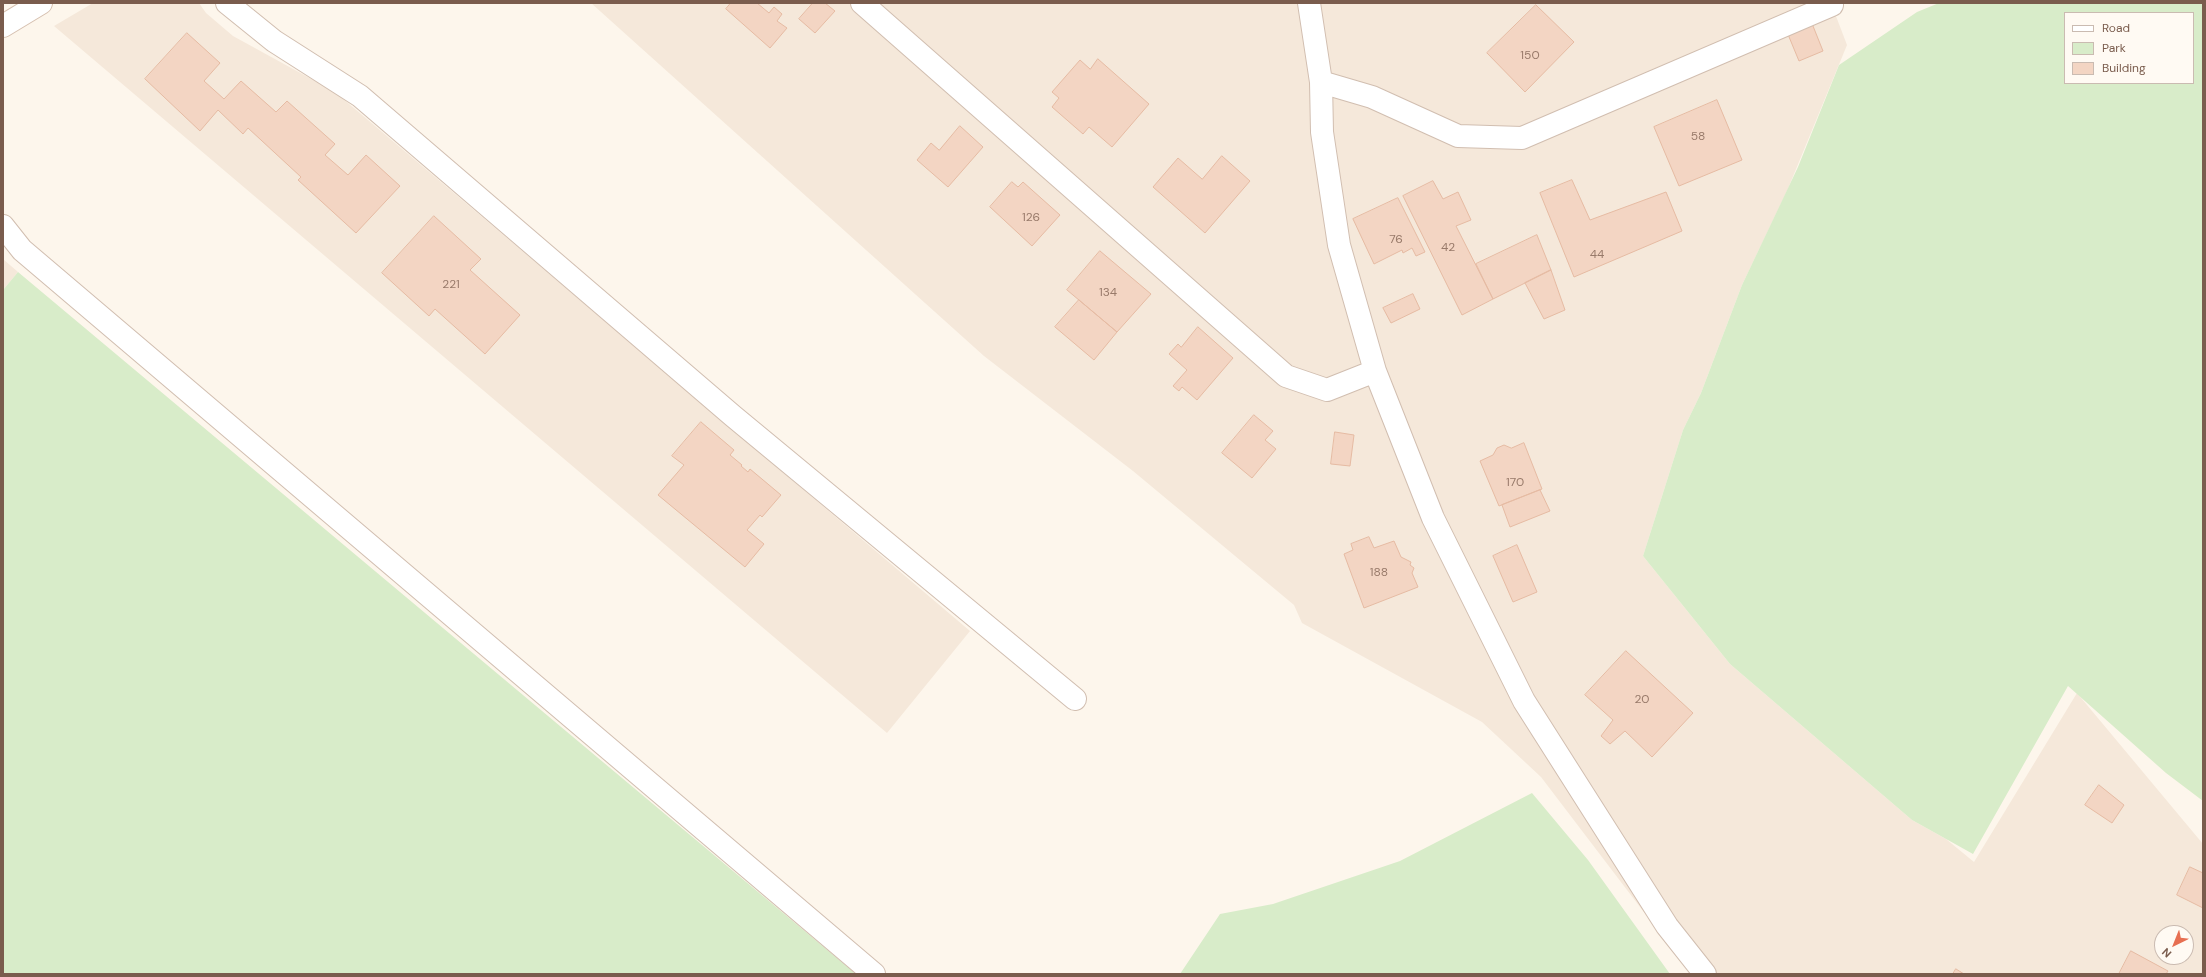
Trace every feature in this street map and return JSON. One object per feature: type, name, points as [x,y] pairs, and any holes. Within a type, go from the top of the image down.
[{"type":"street","points":[[3,26],[41,3]]},
{"type":"street","points":[[227,3],[274,41],[360,96],[733,416],[1075,699]]},
{"type":"street","points":[[862,3],[1286,376],[1328,390],[1375,371]]},
{"type":"street","points":[[1309,3],[1321,82],[1322,132],[1339,246],[1375,371],[1433,518],[1524,701],[1667,926],[1705,974]]},
{"type":"street","points":[[1321,82],[1372,97],[1458,136],[1522,138],[1832,5]]},
{"type":"street","points":[[3,226],[22,250],[874,974]]},
{"type":"shaded area","points":[[93,3],[199,3],[206,13],[233,36],[335,92],[970,631],[887,733],[54,26]]},
{"type":"shaded area","points":[[591,3],[1831,3],[1847,45],[1787,191],[1742,285],[1701,393],[1683,430],[1643,556],[1730,664],[1912,820],[1946,839],[1974,862],[2077,693],[2203,844],[2203,974],[1691,974],[1541,777],[1482,722],[1302,623],[1294,605],[1133,471],[984,356]]},
{"type":"shaded area","points":[[3,259],[18,272],[3,290]]},
{"type":"green space","points":[[1939,3],[2203,3],[2203,801],[2166,773],[2068,686],[1973,854],[1912,820],[1730,664],[1643,556],[1683,430],[1701,393],[1742,285],[1798,167],[1839,65],[1917,12]]},
{"type":"green space","points":[[18,272],[856,974],[3,974],[3,290]]},
{"type":"green space","points":[[1532,793],[1588,860],[1670,974],[1180,974],[1220,914],[1273,904],[1400,861]]},
{"type":"building","points":[[731,3],[757,3],[769,13],[774,7],[782,14],[777,21],[787,28],[770,48],[726,9]]},
{"type":"building","points":[[813,3],[825,3],[835,11],[815,33],[799,19]]},
{"type":"building","points":[[1536,5],[1574,42],[1525,92],[1487,53]]},
{"type":"building","points":[[1811,21],[1823,51],[1799,61],[1787,32]]},
{"type":"building","points":[[187,33],[220,63],[204,81],[224,99],[241,81],[276,112],[287,101],[335,144],[325,155],[348,175],[366,155],[400,186],[356,233],[298,180],[301,177],[248,128],[243,134],[218,110],[200,131],[145,79]]},
{"type":"building","points":[[1098,59],[1149,104],[1112,147],[1089,127],[1083,134],[1052,107],[1059,98],[1052,92],[1080,60],[1090,69]]},
{"type":"building","points":[[1717,100],[1742,160],[1679,186],[1654,127]]},
{"type":"building","points":[[960,126],[983,147],[948,187],[917,160],[931,143],[939,150]]},
{"type":"building","points":[[1222,156],[1250,181],[1205,233],[1153,187],[1178,158],[1202,179]]},
{"type":"building","points":[[1572,180],[1590,220],[1666,192],[1682,231],[1574,277],[1540,193]]},
{"type":"building","points":[[1433,181],[1443,199],[1458,192],[1471,220],[1456,226],[1493,299],[1462,315],[1403,196]]},
{"type":"building","points":[[1012,182],[1018,187],[1023,182],[1060,215],[1032,246],[990,207]]},
{"type":"building","points":[[1398,198],[1425,252],[1416,256],[1412,248],[1403,253],[1402,250],[1374,264],[1353,219]]},
{"type":"building","points":[[434,216],[481,259],[470,270],[520,315],[485,354],[435,309],[429,316],[382,273]]},
{"type":"building","points":[[1537,235],[1551,270],[1493,299],[1476,264]]},
{"type":"building","points":[[1100,251],[1151,294],[1117,332],[1067,290]]},
{"type":"building","points":[[1551,270],[1565,310],[1544,319],[1525,283]]},
{"type":"building","points":[[1413,294],[1420,309],[1391,323],[1383,308]]},
{"type":"building","points":[[1079,300],[1117,332],[1094,360],[1055,327]]},
{"type":"building","points":[[1198,327],[1233,358],[1197,400],[1182,387],[1179,391],[1173,386],[1187,370],[1169,354],[1178,344],[1181,347]]},
{"type":"building","points":[[1254,415],[1273,431],[1265,440],[1276,449],[1252,478],[1222,453]]},
{"type":"building","points":[[701,422],[734,450],[730,455],[742,465],[741,466],[748,472],[750,469],[781,495],[762,517],[760,515],[747,530],[764,544],[745,567],[658,495],[684,465],[672,456]]},
{"type":"building","points":[[1335,432],[1354,435],[1350,466],[1331,464]]},
{"type":"building","points":[[1524,443],[1542,489],[1499,506],[1480,461],[1493,455],[1497,448],[1504,445],[1511,448]]},
{"type":"building","points":[[1540,490],[1550,511],[1510,527],[1502,505]]},
{"type":"building","points":[[1369,537],[1374,548],[1394,541],[1401,557],[1411,562],[1410,565],[1414,568],[1412,573],[1418,587],[1364,608],[1344,554],[1353,550],[1351,544]]},
{"type":"building","points":[[1517,545],[1537,592],[1513,602],[1493,556]]},
{"type":"building","points":[[1626,651],[1693,713],[1652,757],[1625,731],[1610,744],[1601,736],[1613,720],[1585,695]]},
{"type":"building","points":[[2099,785],[2124,805],[2112,823],[2085,805]]},
{"type":"building","points":[[2190,867],[2203,873],[2203,908],[2177,895]]},
{"type":"building","points":[[2131,951],[2154,963],[2154,965],[2168,971],[2166,974],[2119,974]]},
{"type":"building","points":[[1956,969],[1964,974],[1953,974]]}]
